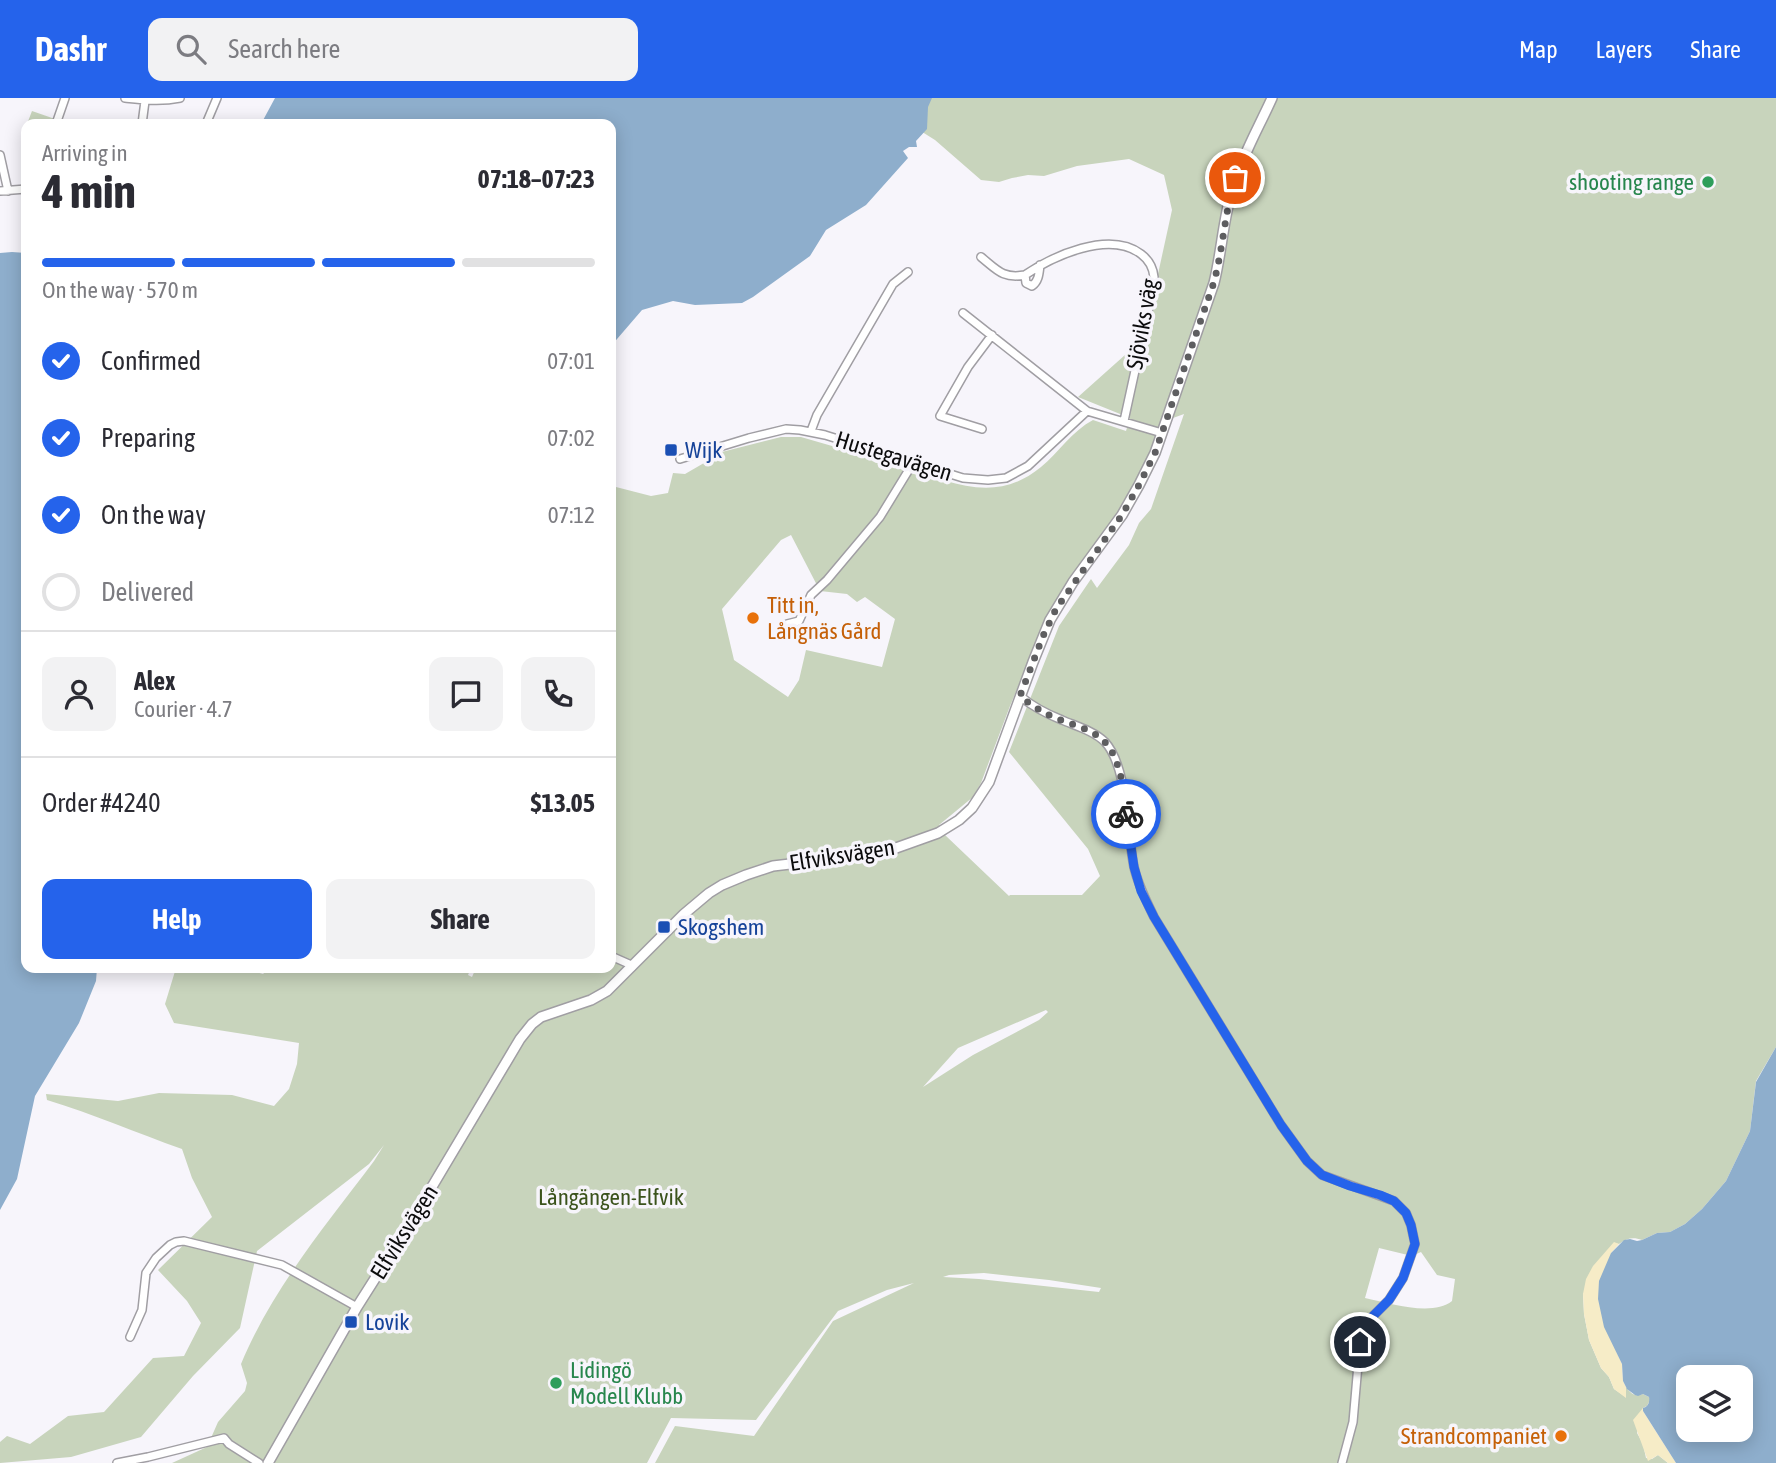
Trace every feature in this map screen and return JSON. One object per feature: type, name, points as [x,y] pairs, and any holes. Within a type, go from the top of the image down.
[{"type":"street","points":[[58,119],[65,98]]},
{"type":"street","points":[[125,98],[145,101],[180,98]]},
{"type":"street","points":[[208,119],[217,98]]},
{"type":"street","name":"Elfviksvägen","points":[[268,1463],[357,1307],[526,1031],[541,1017],[600,996],[697,903],[722,885],[783,865],[871,854],[910,843],[948,828],[972,808],[984,792],[1050,620],[1131,499],[1155,453],[1214,282],[1235,178],[1272,98]]},
{"type":"street","points":[[143,119],[145,101]]},
{"type":"street","points":[[0,155],[4,191]]},
{"type":"street","name":"Sjöviks väg","points":[[1040,265],[1035,284],[1032,286],[1026,283],[1025,275],[1040,265],[1085,247],[1120,245],[1139,252],[1150,261],[1154,275],[1152,293],[1124,421]]},
{"type":"street","points":[[981,257],[1001,274],[1025,275]]},
{"type":"street","points":[[811,431],[817,415],[893,284],[908,272]]},
{"type":"street","points":[[963,313],[1087,411],[1162,433]]},
{"type":"street","points":[[982,429],[940,416],[968,366],[992,335]]},
{"type":"street","name":"Hustegavägen","points":[[680,459],[786,429],[811,431],[963,478],[988,481],[1006,478],[1028,466],[1087,411]]},
{"type":"street","points":[[787,624],[799,621],[811,595],[880,517],[913,463]]},
{"type":"street","points":[[1020,696],[1035,708],[1098,736],[1109,747],[1118,766],[1134,867],[1141,891],[1154,917],[1276,1117],[1307,1161],[1322,1175],[1394,1201],[1406,1213],[1415,1244],[1403,1278],[1389,1300],[1371,1318],[1360,1342],[1353,1422],[1342,1463]]},
{"type":"street","points":[[616,958],[632,967]]},
{"type":"street","points":[[131,1337],[142,1310],[146,1273],[156,1258],[176,1242],[184,1241],[282,1265],[357,1307]]},
{"type":"street","points":[[117,1463],[223,1438],[259,1463]]},
{"type":"green space","name":"Långängen-Elfvik","points":[[868,98],[1776,98],[1776,1047],[1756,1081],[1750,1131],[1726,1181],[1685,1224],[1670,1232],[1657,1233],[1642,1240],[1630,1239],[1619,1244],[1614,1243],[1583,1294],[1589,1340],[1614,1389],[1626,1397],[1626,1387],[1633,1394],[1649,1397],[1647,1406],[1643,1408],[1637,1433],[1646,1458],[1652,1459],[1658,1455],[1668,1463],[655,1463],[675,1426],[754,1436],[833,1321],[914,1283],[887,1290],[838,1311],[756,1420],[671,1418],[647,1463],[172,1463],[207,1447],[218,1422],[245,1391],[247,1383],[241,1364],[268,1310],[301,1258],[384,1145],[369,1164],[257,1251],[240,1328],[193,1376],[141,1437],[71,1457],[0,1463],[0,1442],[7,1436],[30,1444],[68,1416],[104,1412],[153,1358],[184,1356],[201,1323],[187,1301],[158,1270],[212,1217],[192,1178],[182,1149],[47,1100],[46,1094],[118,1101],[159,1093],[232,1095],[274,1106],[289,1089],[297,1064],[299,1043],[174,1023],[165,1004],[174,973],[469,973],[472,977],[474,973],[616,973],[616,487],[651,496],[668,493],[673,473],[685,474],[704,463],[710,455],[781,437],[801,437],[870,457],[871,453],[902,463],[902,467],[956,484],[990,488],[1024,479],[1093,420],[1126,431],[1130,418],[1078,397],[1144,338],[1172,210],[1164,175],[1129,159],[1077,166],[1044,176],[1028,175],[999,182],[981,180],[935,140]],"holes":[[[1184,414],[1151,509],[1139,523],[1129,545],[1097,588],[1091,579],[1059,626],[1009,752],[1088,849],[1100,876],[1082,895],[1009,896],[945,835],[939,825],[973,797],[1048,614],[1134,489],[1149,461],[1162,422]],[[791,535],[820,591],[847,594],[857,602],[865,597],[895,619],[882,667],[806,650],[799,680],[788,697],[734,660],[722,609],[781,540]],[[1046,1010],[1048,1012],[1039,1020],[973,1055],[923,1087],[958,1048]],[[1379,1248],[1412,1256],[1421,1252],[1437,1275],[1455,1279],[1452,1301],[1444,1306],[1422,1308],[1365,1298]],[[984,1273],[1101,1288],[1099,1292],[943,1277]]]},
{"type":"green space","points":[[32,111],[55,119],[29,119]]},
{"type":"sand","points":[[1614,1242],[1619,1244],[1611,1253],[1616,1351],[1622,1364],[1626,1398],[1614,1389],[1601,1368],[1589,1340],[1584,1314],[1583,1294],[1586,1279],[1593,1266]]},
{"type":"sand","points":[[1643,1408],[1676,1463],[1668,1463],[1658,1455],[1648,1461],[1633,1420]]},
{"type":"water","points":[[275,98],[932,98],[928,107],[927,129],[916,141],[917,147],[909,147],[903,151],[908,158],[866,205],[826,230],[810,256],[742,303],[695,305],[673,301],[642,310],[616,340],[616,119],[264,119]]},
{"type":"water","points":[[0,253],[21,253],[21,973],[97,973],[79,1023],[35,1096],[17,1179],[0,1210]]},
{"type":"water","points":[[1776,1047],[1776,1463],[1676,1463],[1643,1411],[1649,1397],[1643,1394],[1635,1395],[1627,1389],[1623,1381],[1622,1364],[1604,1327],[1598,1299],[1599,1281],[1611,1253],[1624,1240],[1637,1241],[1657,1233],[1670,1232],[1685,1224],[1702,1209],[1726,1181],[1750,1131],[1756,1082]]},
{"type":"way so far","points":[[1126,814],[1118,766],[1104,741],[1091,732],[1035,708],[1020,696],[1056,609],[1122,515],[1155,453],[1214,282],[1235,178]]},
{"type":"place","name":"shooting range","points":[[1708,182]]},
{"type":"place","name":"Wijk","points":[[671,450]]},
{"type":"place","name":"Titt in, Långnäs Gård","points":[[753,618]]},
{"type":"place","name":"Skogshem","points":[[664,927]]},
{"type":"place","name":"Lovik","points":[[351,1322]]},
{"type":"place","name":"Lidingö Modell Klubb","points":[[556,1383]]},
{"type":"place","name":"Strandcompaniet","points":[[1561,1436]]},
{"type":"route","points":[[1126,814],[1134,867],[1141,891],[1154,917],[1281,1125],[1307,1161],[1322,1175],[1394,1201],[1406,1213],[1415,1244],[1403,1278],[1389,1300],[1371,1318],[1360,1342]]}]
